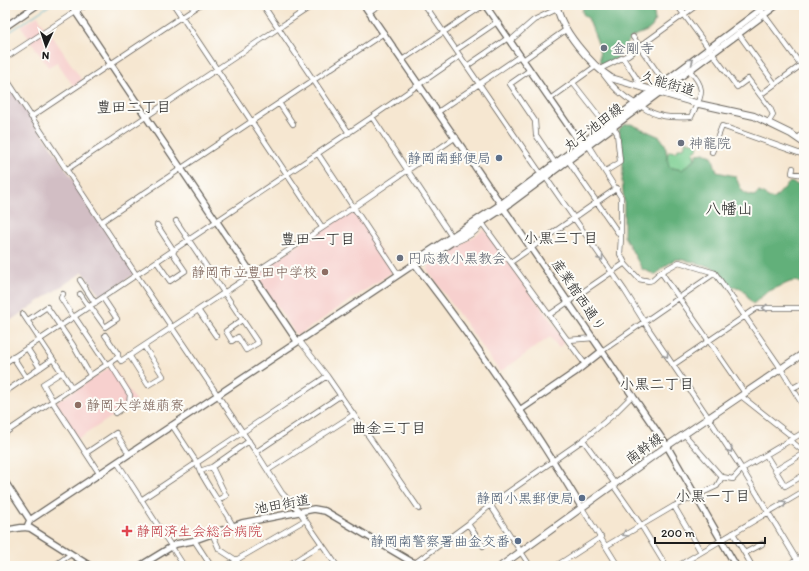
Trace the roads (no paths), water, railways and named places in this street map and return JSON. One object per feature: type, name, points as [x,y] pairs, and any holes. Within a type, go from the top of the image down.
[{"type":"main road","name":"久能街道","points":[[557,7],[567,29],[584,53],[610,78],[699,104],[726,111],[746,114],[768,123],[804,143]]},
{"type":"main road","name":"南幹線","points":[[502,566],[684,434],[804,353]]},
{"type":"street","points":[[5,26],[37,5]]},
{"type":"street","points":[[71,5],[298,341],[327,376],[419,509]]},
{"type":"street","points":[[5,58],[86,5]]},
{"type":"street","points":[[174,5],[322,227]]},
{"type":"street","points":[[32,117],[199,5]]},
{"type":"street","points":[[263,5],[349,133]]},
{"type":"street","points":[[66,170],[313,5]]},
{"type":"street","name":"産業館西通り","points":[[364,5],[668,446],[736,566]]},
{"type":"street","points":[[369,12],[379,5]]},
{"type":"street","points":[[425,5],[625,291],[742,469],[797,560],[804,565]]},
{"type":"street","points":[[402,60],[484,5],[581,144],[588,145],[617,188],[622,202],[620,254],[631,271],[643,280],[652,280],[661,272],[679,262],[715,273],[781,368],[804,407]]},
{"type":"street","points":[[677,5],[737,87],[748,79],[770,108],[773,115],[768,123]]},
{"type":"street","points":[[550,99],[573,83],[622,58],[697,5]]},
{"type":"street","name":"丸子池田線","points":[[30,520],[398,274],[425,260],[503,206],[566,159],[613,127],[638,105],[652,90],[709,50],[767,5]]},
{"type":"street","name":"丸子池田線","points":[[544,176],[555,163],[566,159],[581,144],[606,125],[659,92],[689,70],[709,50],[738,33],[760,9],[777,5]]},
{"type":"street","points":[[467,66],[509,40],[534,20],[557,7]]},
{"type":"street","points":[[760,9],[803,66],[760,95]]},
{"type":"street","points":[[456,50],[497,22]]},
{"type":"street","points":[[438,112],[567,29]]},
{"type":"street","points":[[101,222],[384,33]]},
{"type":"street","points":[[738,33],[775,84]]},
{"type":"street","points":[[633,37],[664,82]]},
{"type":"street","points":[[5,363],[318,154],[460,56]]},
{"type":"street","points":[[622,58],[643,88]]},
{"type":"street","points":[[530,70],[510,84],[535,121],[536,135],[555,163]]},
{"type":"street","points":[[600,70],[617,92],[650,112],[660,116],[674,118],[691,117],[699,104],[701,88],[689,70]]},
{"type":"street","points":[[5,77],[172,328],[244,432],[282,493],[299,511],[337,566]]},
{"type":"street","points":[[573,83],[606,125],[613,127],[617,133],[621,158],[619,163],[606,171]]},
{"type":"street","points":[[279,103],[293,124]]},
{"type":"street","points":[[372,117],[408,170],[452,240]]},
{"type":"street","points":[[712,152],[722,126],[804,155]]},
{"type":"street","points":[[798,139],[804,131]]},
{"type":"street","points":[[105,335],[118,354],[120,361],[354,207],[456,137]]},
{"type":"street","points":[[318,154],[398,274]]},
{"type":"street","points":[[566,159],[621,237]]},
{"type":"street","points":[[793,168],[792,173],[804,174]]},
{"type":"street","points":[[511,262],[617,188]]},
{"type":"street","name":"丸子池田線","points":[[452,240],[482,223],[503,206]]},
{"type":"street","points":[[176,220],[258,343],[246,350],[238,337],[232,340],[226,332],[242,320]]},
{"type":"street","points":[[482,223],[585,364]]},
{"type":"street","points":[[157,225],[185,271],[170,281],[157,262]]},
{"type":"street","points":[[549,315],[625,263]]},
{"type":"street","points":[[415,264],[447,306],[520,410],[553,460],[618,566]]},
{"type":"street","points":[[661,272],[709,341],[743,395],[792,439],[804,452],[776,470]]},
{"type":"street","points":[[520,410],[715,273]]},
{"type":"street","points":[[80,280],[95,303]]},
{"type":"street","points":[[63,294],[61,298],[130,395],[129,404],[116,413]]},
{"type":"street","points":[[80,294],[105,327],[117,319],[102,298]]},
{"type":"street","points":[[28,320],[48,307],[90,376]]},
{"type":"street","points":[[674,366],[757,308],[804,308]]},
{"type":"street","points":[[198,310],[216,336]]},
{"type":"street","points":[[24,314],[72,388]]},
{"type":"street","points":[[568,340],[594,338]]},
{"type":"street","points":[[129,355],[148,385],[163,376],[144,346]]},
{"type":"street","points":[[27,348],[40,368]]},
{"type":"street","points":[[13,357],[26,377]]},
{"type":"street","points":[[5,433],[118,357]]},
{"type":"street","points":[[5,386],[8,390],[53,359]]},
{"type":"street","points":[[62,372],[43,384],[99,474]]},
{"type":"street","points":[[141,500],[327,376]]},
{"type":"street","points":[[793,388],[804,382]]},
{"type":"street","points":[[413,565],[468,524],[494,502],[583,440],[614,414],[633,395]]},
{"type":"street","points":[[256,452],[340,396]]},
{"type":"street","points":[[268,470],[353,415]]},
{"type":"street","points":[[172,425],[197,463],[200,471],[233,526]]},
{"type":"street","points":[[684,434],[712,468],[722,477],[733,479],[742,469],[804,432]]},
{"type":"street","points":[[86,453],[116,433],[129,454]]},
{"type":"street","points":[[583,440],[641,525],[666,566]]},
{"type":"street","points":[[200,471],[212,467],[249,441]]},
{"type":"street","points":[[766,454],[785,486],[804,475]]},
{"type":"street","points":[[117,462],[184,566]]},
{"type":"street","points":[[212,467],[226,496],[217,500]]},
{"type":"street","points":[[606,546],[674,506],[717,486],[722,477]]},
{"type":"street","points":[[5,482],[30,520],[27,527]]},
{"type":"street","points":[[678,566],[804,491]]},
{"type":"street","points":[[491,506],[530,566]]},
{"type":"street","points":[[674,506],[702,552]]},
{"type":"street","name":"池田街道","points":[[140,566],[176,544],[194,540],[233,526],[314,509],[324,511],[413,565],[424,566]]},
{"type":"street","points":[[226,566],[305,520]]},
{"type":"street","points":[[468,524],[483,546]]},
{"type":"street","points":[[5,530],[27,527],[90,566]]},
{"type":"street","points":[[212,533],[219,549],[236,560],[241,566]]},
{"type":"street","points":[[733,533],[752,566]]},
{"type":"street","points":[[556,566],[600,537]]},
{"type":"street","points":[[194,540],[212,566]]},
{"type":"street","points":[[288,566],[322,544]]},
{"type":"street","points":[[745,553],[762,544]]},
{"type":"street","points":[[54,566],[71,554]]},
{"type":"street","points":[[786,566],[804,556]]},
{"type":"waterway","points":[[5,35],[50,5]]},
{"type":"place","name":"金剛寺","points":[[604,48]]},
{"type":"place","name":"神龍院","points":[[681,143]]},
{"type":"place","name":"静岡南郵便局","points":[[499,158]]},
{"type":"place","name":"円応教小黒教会","points":[[400,258]]},
{"type":"place","name":"静岡市立豊田中学校","points":[[325,272]]},
{"type":"place","name":"静岡大学雄萠寮","points":[[78,405]]},
{"type":"place","name":"静岡小黒郵便局","points":[[582,498]]},
{"type":"place","name":"静岡済生会総合病院","points":[[127,531]]},
{"type":"place","name":"静岡南警察署曲金交番","points":[[518,541]]},
{"type":"district","name":"豊田二丁目","points":[[134,107]]},
{"type":"district","name":"八幡山","points":[[729,208]]},
{"type":"district","name":"小黒三丁目","points":[[561,238]]},
{"type":"district","name":"豊田一丁目","points":[[318,239]]},
{"type":"district","name":"小黒二丁目","points":[[657,384]]},
{"type":"district","name":"曲金三丁目","points":[[389,428]]},
{"type":"district","name":"小黒一丁目","points":[[713,496]]}]
